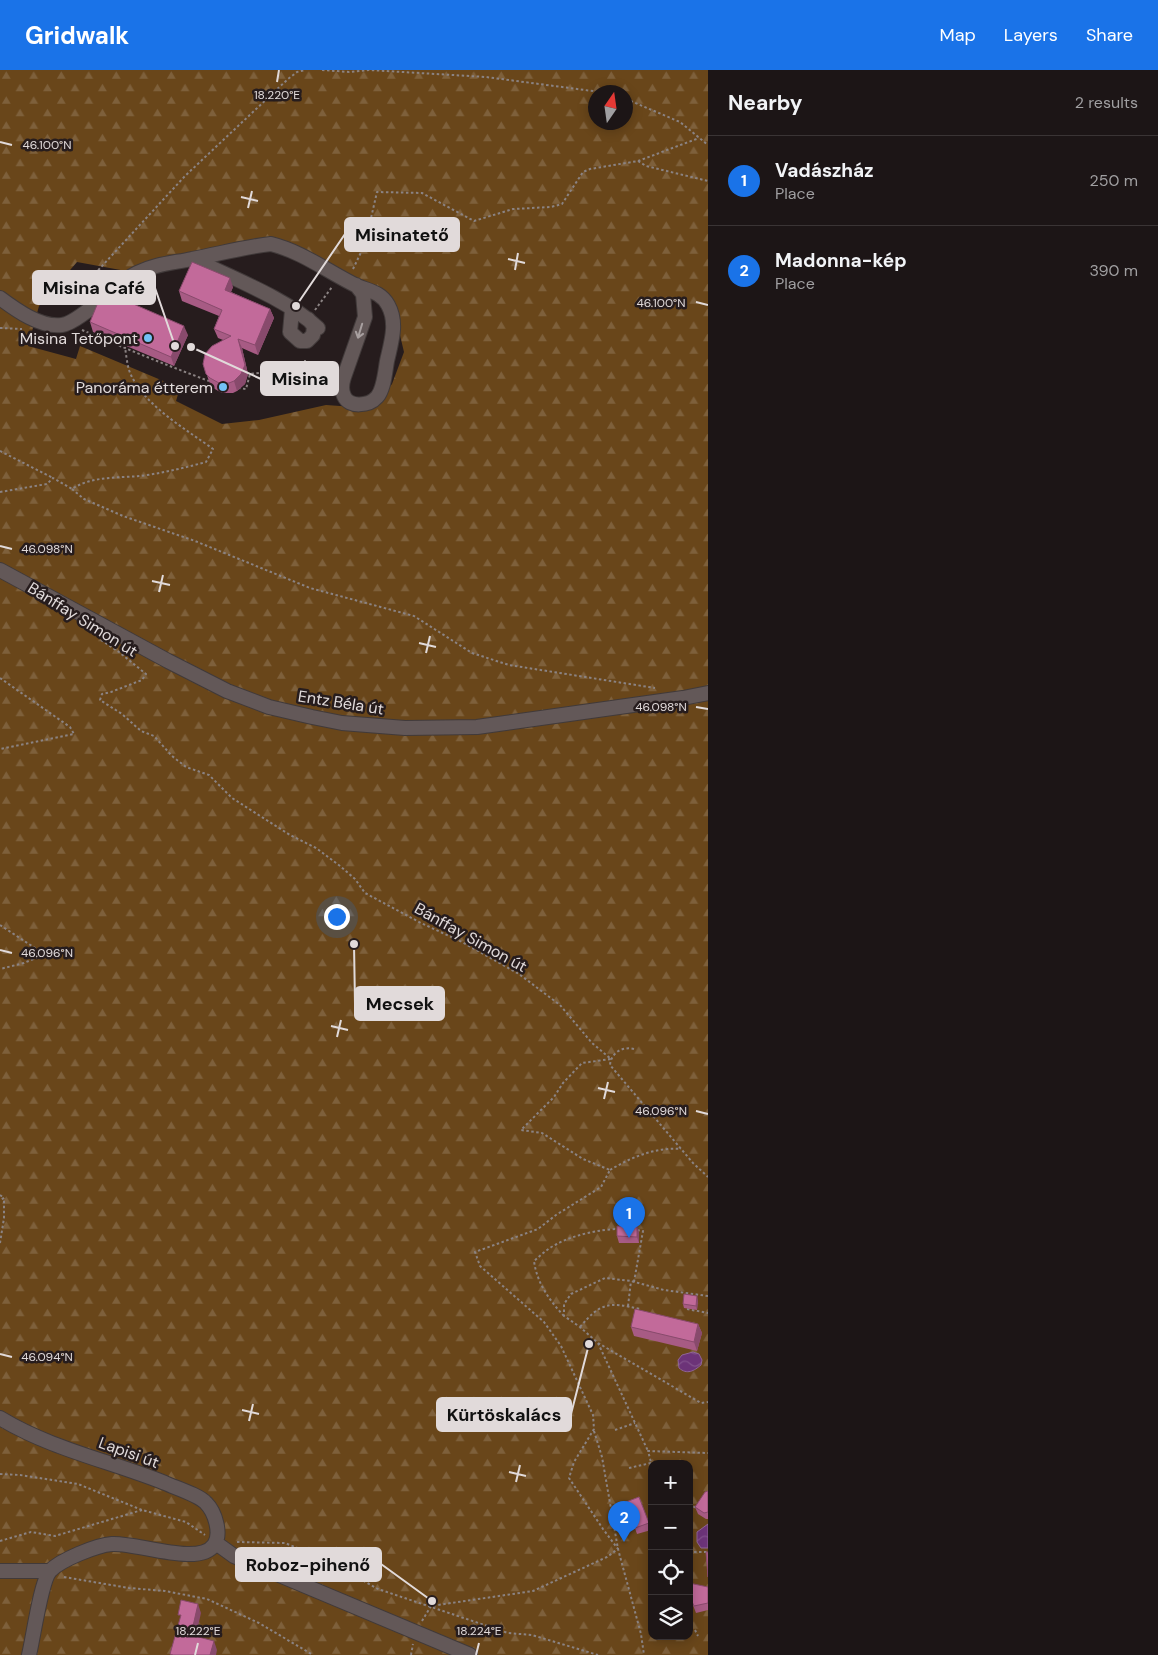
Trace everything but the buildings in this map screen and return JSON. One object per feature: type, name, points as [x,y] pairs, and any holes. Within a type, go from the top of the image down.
[{"type":"street","points":[[0,298],[21,314],[55,325],[63,325],[84,313],[137,273],[163,263],[271,244],[293,251],[352,283],[374,292],[388,304],[394,326],[380,394],[372,402],[365,404],[357,404],[346,399],[342,387],[364,316],[363,294],[352,283]]},
{"type":"street","points":[[193,259],[258,290],[292,310],[313,324],[313,335],[307,341],[300,341],[290,332],[292,310]]},
{"type":"street","name":"Entz Béla út","points":[[0,570],[227,691],[270,707],[342,723],[404,728],[477,727],[708,693]]},
{"type":"street","name":"Lapisi út","points":[[0,1418],[37,1438],[143,1475],[206,1502],[218,1529],[216,1543]]},
{"type":"street","points":[[29,1655],[48,1573],[60,1563],[88,1551],[112,1544],[138,1546],[155,1551],[193,1554],[212,1549],[216,1543],[246,1562],[470,1655]]},
{"type":"street","points":[[0,1571],[48,1573]]},
{"type":"path","points":[[103,297],[91,278],[185,176],[288,79],[297,72],[304,70]]},
{"type":"path","points":[[322,70],[349,72],[369,70],[486,77],[588,90]]},
{"type":"path","points":[[633,102],[680,122],[708,145]]},
{"type":"path","points":[[313,324],[335,283],[352,283],[365,244],[377,192],[422,193],[474,220],[513,209],[551,207],[562,204],[583,172],[590,169],[638,161],[700,138]]},
{"type":"path","points":[[638,161],[646,166],[708,181]]},
{"type":"path","points":[[81,329],[149,359],[217,384]]},
{"type":"path","points":[[72,488],[79,484],[100,479],[141,476],[181,469],[206,462],[213,449],[174,421],[153,403],[136,383],[129,370],[125,347]]},
{"type":"path","points":[[305,360],[305,367]]},
{"type":"path","points":[[287,369],[305,367],[344,377]]},
{"type":"path","points":[[236,388],[246,389],[250,374],[278,370]]},
{"type":"path","points":[[0,451],[72,488],[84,499],[123,516],[194,541],[310,588],[414,616],[472,653],[508,665],[662,690]]},
{"type":"path","points":[[0,492],[47,484],[53,478]]},
{"type":"path","name":"Bánffay Simon út","points":[[97,638],[119,652],[146,674],[142,680],[102,694],[100,700],[122,714],[141,731],[154,736],[186,768],[209,775],[232,798],[290,835],[316,848],[356,879],[365,893],[421,923],[462,942],[519,974],[560,1006],[592,1043],[611,1059]]},
{"type":"path","points":[[0,678],[70,727],[74,734],[0,749]]},
{"type":"path","points":[[0,925],[41,952],[38,957],[24,963],[0,968]]},
{"type":"path","points":[[634,1049],[627,1047],[617,1051],[611,1059],[610,1065],[693,1163],[708,1177]]},
{"type":"path","points":[[610,1170],[583,1159],[542,1133],[521,1130],[554,1096],[563,1083],[582,1063],[611,1059]]},
{"type":"path","points":[[644,1655],[641,1634],[618,1549],[602,1456],[592,1415],[561,1346],[544,1322],[480,1266],[475,1252],[538,1229],[600,1187],[610,1170],[629,1159],[647,1152],[667,1148],[682,1149]]},
{"type":"path","points":[[0,1195],[4,1198]]},
{"type":"path","points":[[0,1200],[4,1198]]},
{"type":"path","points":[[0,1243],[4,1218],[4,1198]]},
{"type":"path","points":[[628,1230],[606,1229],[557,1244],[534,1261],[536,1274],[551,1302],[564,1316],[598,1343],[701,1403],[708,1402]]},
{"type":"path","points":[[634,1283],[643,1232],[637,1230]]},
{"type":"path","points":[[564,1316],[564,1304],[571,1294],[605,1278],[631,1281],[664,1290],[708,1296]]},
{"type":"path","points":[[628,1306],[631,1281]]},
{"type":"path","points":[[580,1327],[591,1313],[604,1306],[617,1304],[640,1308]]},
{"type":"path","points":[[687,1309],[708,1313]]},
{"type":"path","points":[[598,1343],[648,1451],[650,1460]]},
{"type":"path","points":[[615,1430],[634,1423]]},
{"type":"path","points":[[594,1429],[574,1462],[570,1478],[618,1549]]},
{"type":"path","points":[[648,1451],[708,1453]]},
{"type":"path","points":[[629,1468],[648,1464]]},
{"type":"path","points":[[690,1505],[698,1510]]},
{"type":"path","points":[[0,1540],[31,1532],[55,1536],[142,1510]]},
{"type":"path","points":[[598,1655],[532,1635],[508,1633],[430,1606],[533,1591],[607,1557],[618,1549]]},
{"type":"path","points":[[693,1552],[708,1552]]},
{"type":"path","points":[[48,1573],[129,1588],[165,1591],[207,1598],[259,1623],[313,1655]]},
{"type":"path","points":[[695,1630],[698,1636]]},
{"type":"green space","points":[[0,70],[708,70],[708,1655],[0,1655]],"holes":[[[286,247],[393,306],[404,352],[392,384],[376,404],[368,408],[326,405],[259,420],[222,424],[176,401],[180,388],[80,346],[76,359],[28,346],[39,306],[77,262],[137,273]]]},
{"type":"water","points":[[693,1352],[699,1354],[702,1360],[701,1365],[690,1371],[679,1368],[678,1360],[682,1355]]},
{"type":"water","points":[[708,1524],[708,1548],[701,1548],[697,1542],[697,1532]]},
{"type":"place","name":"Misinatető","points":[[296,306]]},
{"type":"place","name":"Misina Tetőpont","points":[[148,338]]},
{"type":"place","name":"Misina Café","points":[[175,346]]},
{"type":"place","name":"Misina","points":[[191,347]]},
{"type":"place","name":"Panoráma étterem","points":[[223,387]]},
{"type":"place","name":"Mecsek","points":[[354,944]]},
{"type":"place","name":"Vadászház","points":[[629,1238]]},
{"type":"place","name":"Kürtöskalács","points":[[589,1344]]},
{"type":"place","name":"Madonna-kép","points":[[624,1542]]},
{"type":"place","name":"Roboz-pihenő","points":[[432,1601]]}]
